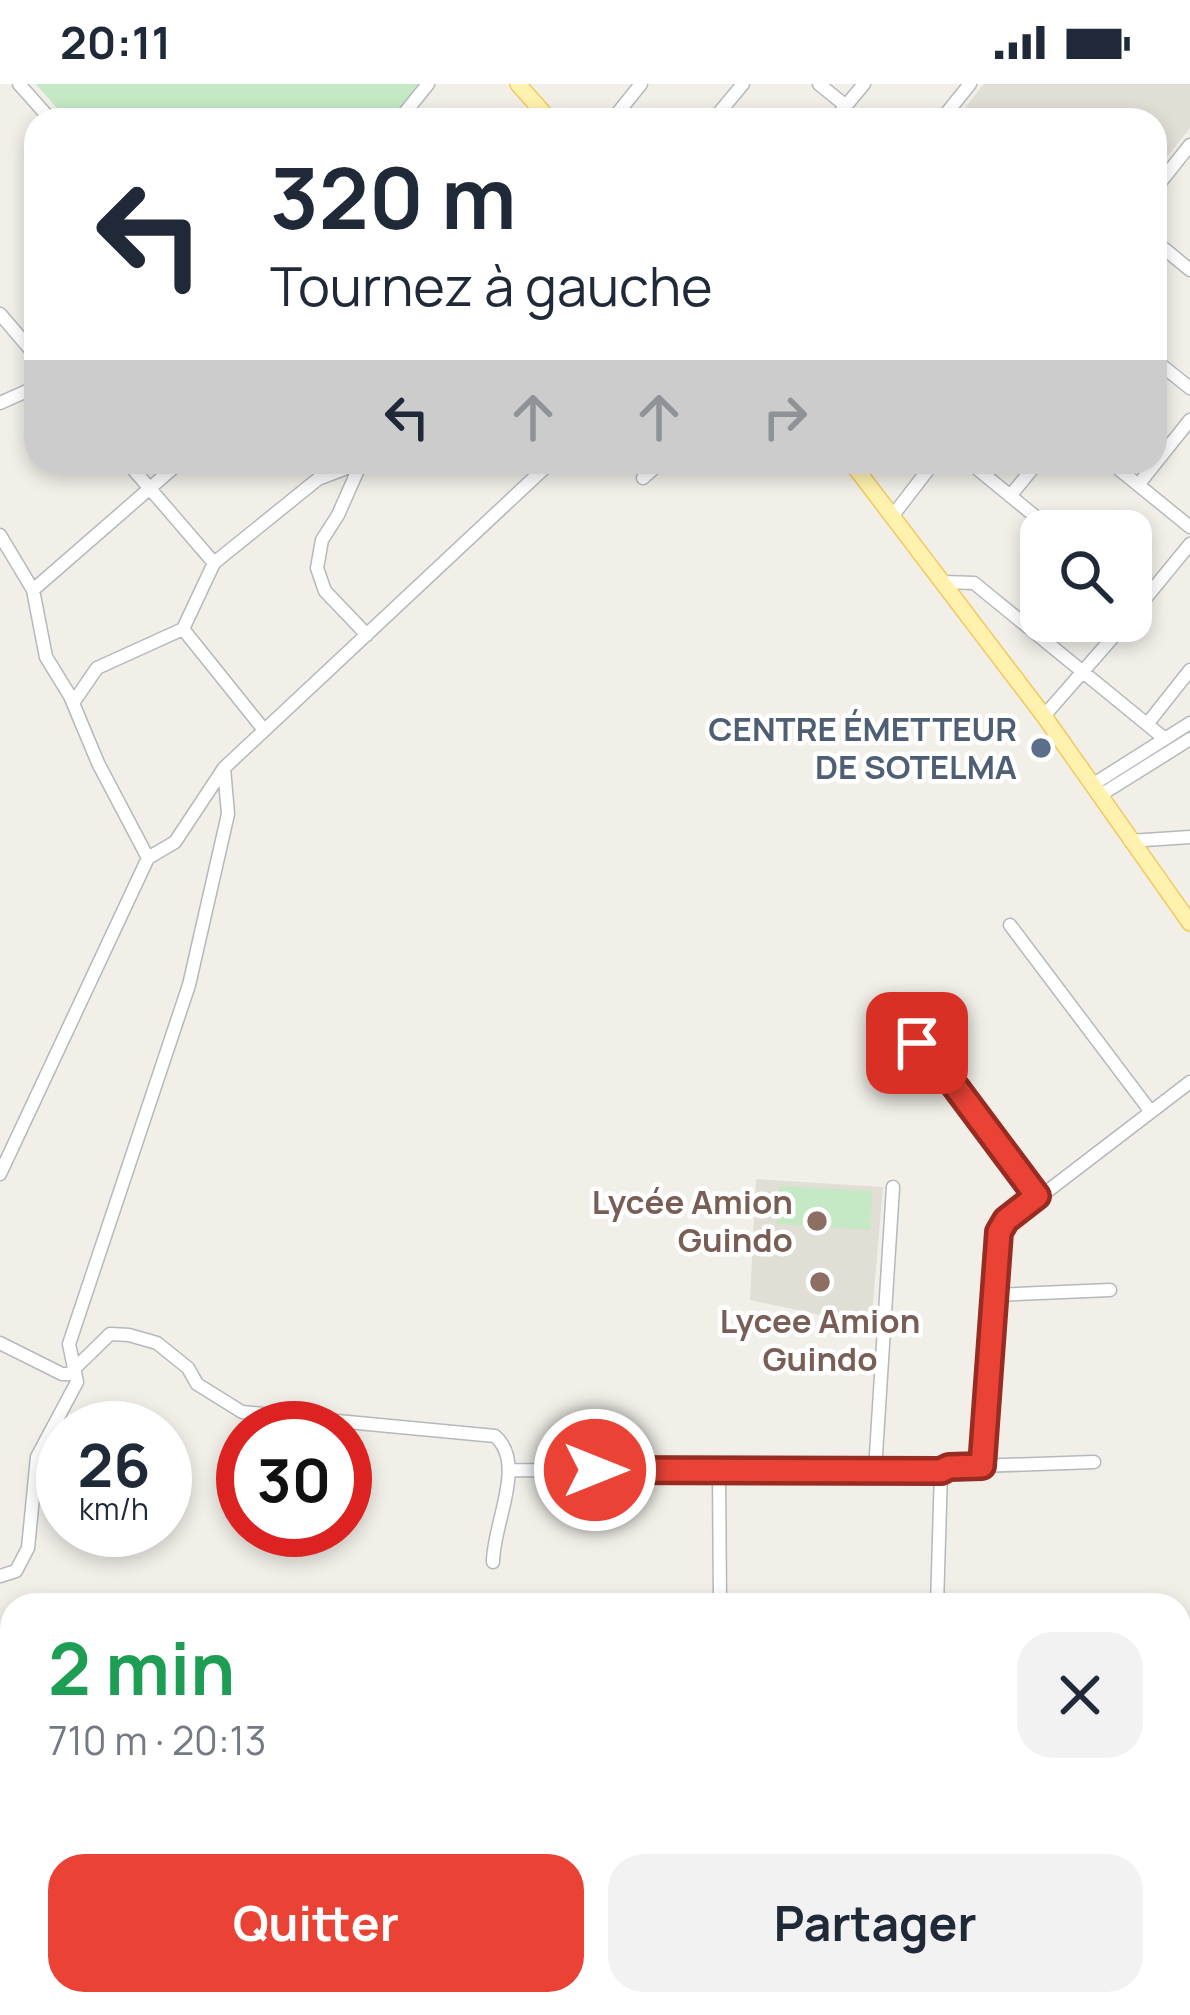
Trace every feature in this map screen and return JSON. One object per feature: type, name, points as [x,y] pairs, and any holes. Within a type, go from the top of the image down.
[{"type":"main road","points":[[518,84],[539,108]]},
{"type":"main road","points":[[861,474],[1044,716],[1190,923]]},
{"type":"street","points":[[19,84],[40,108]]},
{"type":"street","points":[[409,108],[428,84]]},
{"type":"street","points":[[622,108],[641,84]]},
{"type":"street","points":[[723,108],[743,84]]},
{"type":"street","points":[[819,84],[846,106],[864,84]]},
{"type":"street","points":[[1167,174],[1190,145]]},
{"type":"street","points":[[0,314],[24,342]]},
{"type":"street","points":[[1167,449],[1190,420]]},
{"type":"street","points":[[138,474],[214,563]]},
{"type":"street","points":[[33,590],[166,474]]},
{"type":"street","points":[[73,703],[97,668],[183,629],[214,563],[318,478],[329,474]]},
{"type":"street","points":[[356,474],[322,540],[317,568],[325,591],[367,634]]},
{"type":"street","points":[[0,1174],[148,859],[175,842],[224,768],[538,474]]},
{"type":"street","points":[[644,478],[648,474]]},
{"type":"street","points":[[894,514],[925,474]]},
{"type":"street","points":[[983,474],[1027,510]]},
{"type":"street","points":[[1010,496],[1028,474]]},
{"type":"street","points":[[1125,474],[1190,526]]},
{"type":"street","points":[[1138,485],[1147,474]]},
{"type":"street","points":[[0,535],[33,590],[46,657],[148,859]]},
{"type":"street","points":[[1152,583],[1190,544]]},
{"type":"street","points":[[943,581],[974,583],[1166,739]]},
{"type":"street","points":[[183,629],[264,730]]},
{"type":"street","points":[[1044,716],[1109,642]]},
{"type":"street","points":[[1148,723],[1190,670]]},
{"type":"street","points":[[1096,791],[1190,723]]},
{"type":"street","points":[[1096,791],[1190,739]]},
{"type":"street","points":[[0,1576],[16,1570],[28,1548],[37,1457],[77,1382],[69,1344],[189,985],[228,814],[224,768]]},
{"type":"street","points":[[1130,841],[1190,837]]},
{"type":"street","points":[[1010,925],[1150,1112]]},
{"type":"street","points":[[917,1043],[925,1046],[1037,1196]]},
{"type":"street","points":[[982,1466],[1001,1226],[1190,1082]]},
{"type":"street","points":[[875,1470],[893,1187]]},
{"type":"street","points":[[995,1295],[1110,1290]]},
{"type":"street","points":[[0,1343],[62,1374],[110,1334],[129,1335],[157,1343],[188,1368],[197,1384],[242,1412],[485,1433],[501,1442],[512,1470],[493,1562]]},
{"type":"street","points":[[512,1470],[941,1471],[1094,1462]]},
{"type":"street","points":[[719,1470],[720,1593]]},
{"type":"street","points":[[937,1593],[941,1471]]},
{"type":"shaded area","points":[[984,84],[1190,84],[1190,128],[1167,157],[1167,108],[965,108]]},
{"type":"shaded area","name":"Lycée Amion Guindo","points":[[756,1179],[883,1187],[871,1326],[750,1300]]},
{"type":"green space","points":[[36,84],[421,84],[400,108],[57,108]]},
{"type":"green space","points":[[779,1186],[872,1191],[870,1230],[777,1224]]},
{"type":"place","name":"CENTRE ÉMETTEUR DE SOTELMA","points":[[1041,748]]},
{"type":"place","name":"Lycée Amion Guindo","points":[[817,1221]]},
{"type":"place","name":"Lycee Amion Guindo","points":[[820,1282]]},
{"type":"route","points":[[595,1470],[941,1471],[982,1466],[999,1232],[1006,1220],[1037,1196],[925,1046],[917,1043]]}]
